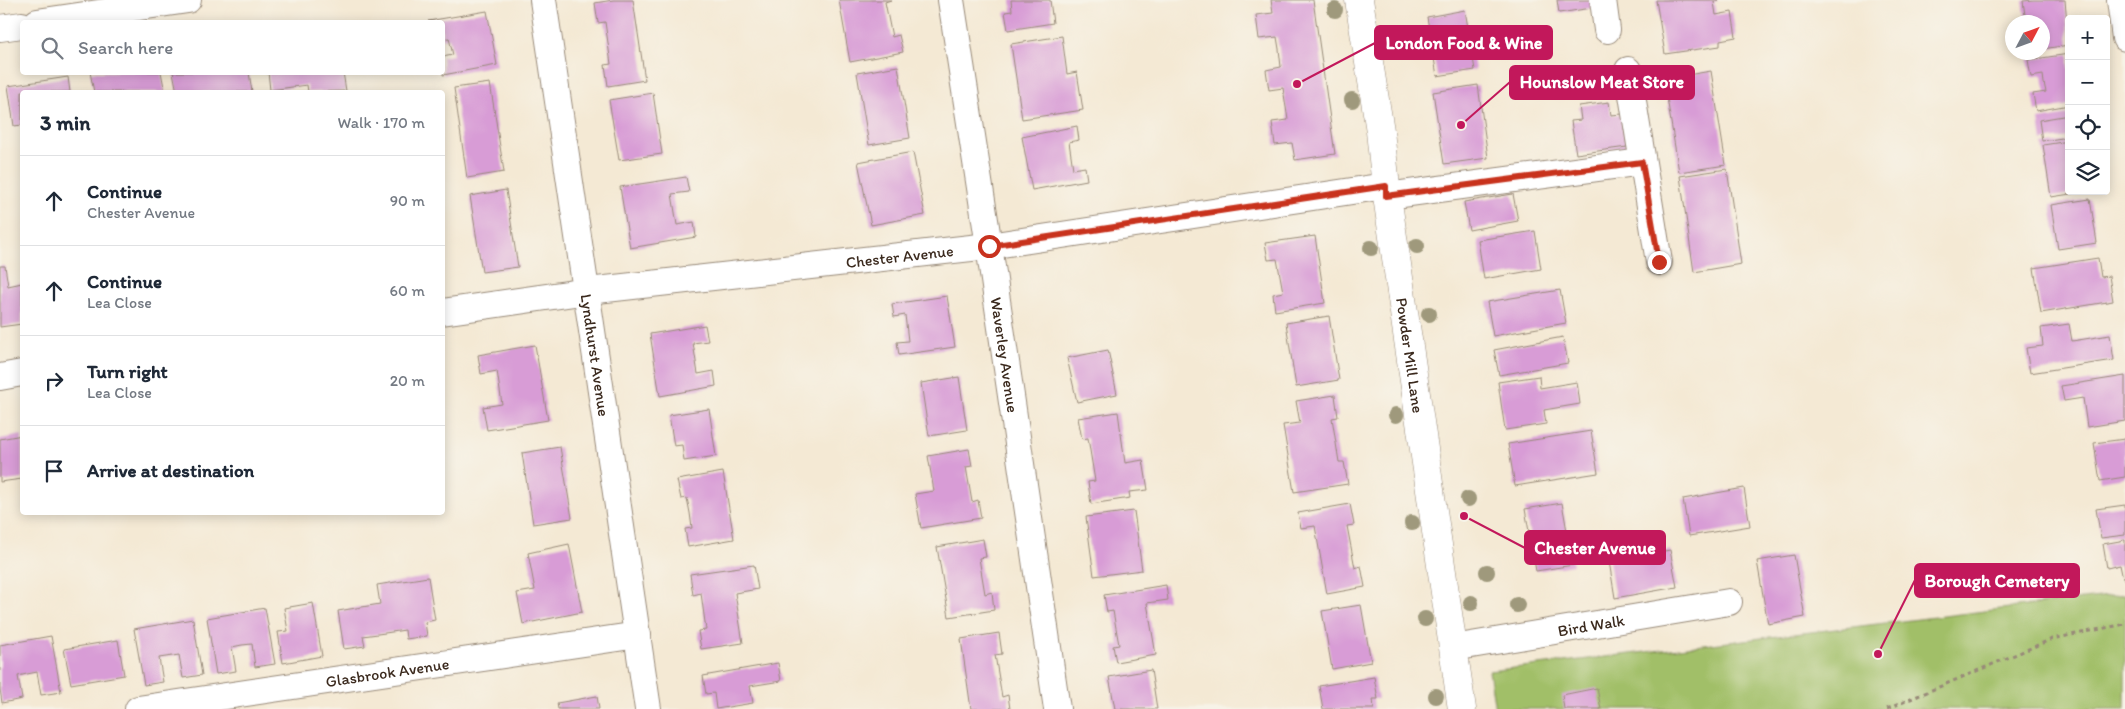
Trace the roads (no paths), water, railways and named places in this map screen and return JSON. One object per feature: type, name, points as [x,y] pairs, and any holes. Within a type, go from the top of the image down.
[{"type":"street","points":[[51,20],[188,0]]},
{"type":"street","name":"Lyndhurst Avenue","points":[[543,0],[588,291],[648,709]]},
{"type":"street","name":"Waverley Avenue","points":[[950,0],[989,246],[1057,709]]},
{"type":"street","name":"Powder Mill Lane","points":[[1359,0],[1380,131],[1386,192],[1462,709]]},
{"type":"street","points":[[1603,0],[1608,30]]},
{"type":"street","points":[[2120,0],[2125,38]]},
{"type":"street","points":[[0,28],[20,25]]},
{"type":"street","points":[[1628,70],[1659,262]]},
{"type":"street","name":"Chester Avenue","points":[[445,312],[588,291],[989,246],[1386,192],[1642,162]]},
{"type":"street","points":[[0,376],[20,373]]},
{"type":"street","name":"Bird Walk","points":[[1453,648],[1729,602]]},
{"type":"street","name":"Glasbrook Avenue","points":[[138,709],[638,635]]},
{"type":"place","name":"London Food & Wine","points":[[1297,84]]},
{"type":"place","name":"Hounslow Meat Store","points":[[1461,125]]},
{"type":"place","name":"Chester Avenue","points":[[1464,516]]},
{"type":"place","name":"Borough Cemetery","points":[[1878,654]]}]
